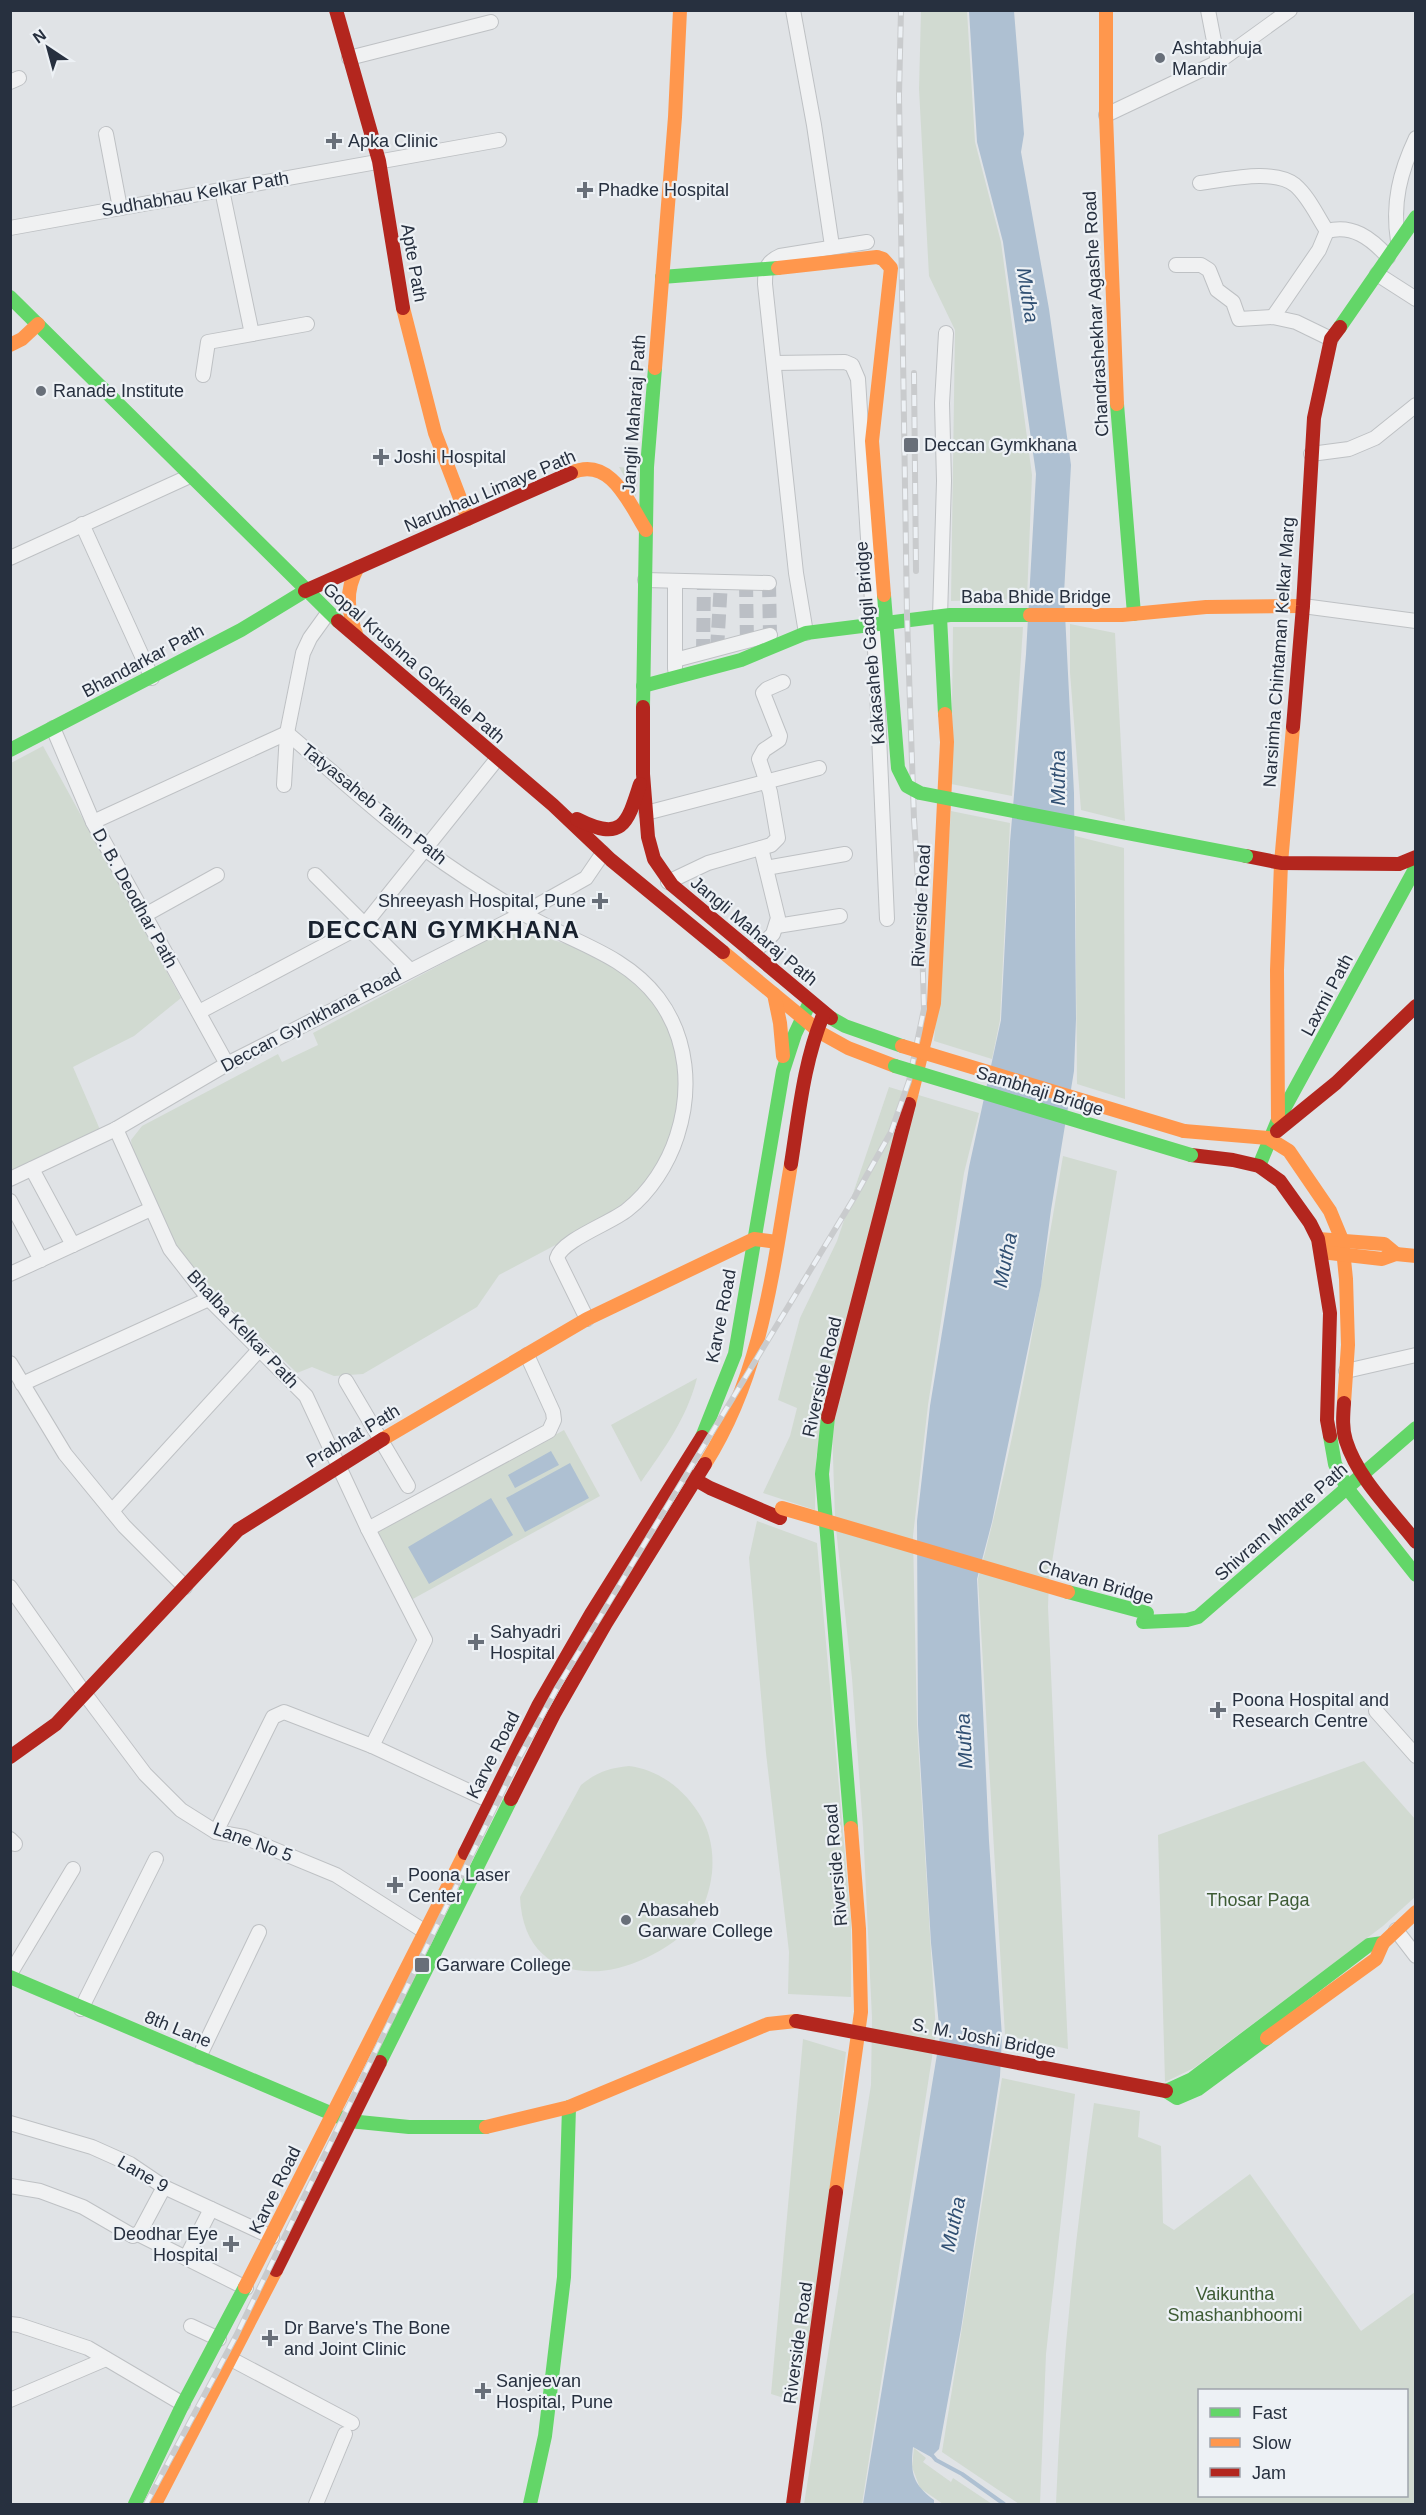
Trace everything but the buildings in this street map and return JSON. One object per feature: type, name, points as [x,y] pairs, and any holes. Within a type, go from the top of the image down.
[{"type":"street","name":"Apte Path","points":[[336,10],[379,161],[402,304],[435,433],[468,519]]},
{"type":"street","name":"Jangli Maharaj Path","points":[[646,817],[643,774],[643,686],[647,467],[680,10]]},
{"type":"street","points":[[793,10],[814,124],[832,246]]},
{"type":"street","name":"Chandrashekhar Agashe Road","points":[[1106,10],[1106,115],[1117,406],[1128,615]]},
{"type":"street","points":[[1208,10],[1218,62]]},
{"type":"street","points":[[1106,115],[1218,62],[1290,10]]},
{"type":"street","points":[[349,58],[491,22]]},
{"type":"street","points":[[106,134],[120,208]]},
{"type":"street","points":[[1398,241],[1395,219],[1396,199],[1404,164],[1416,138]]},
{"type":"street","name":"Sudhabhau Kelkar Path","points":[[10,228],[499,140]]},
{"type":"street","points":[[1200,183],[1263,175],[1284,179],[1295,185],[1306,197],[1326,231]]},
{"type":"street","points":[[222,190],[252,334]]},
{"type":"street","name":"Narsimha Chintaman Kelkar Marg","points":[[1278,1118],[1277,970],[1281,863],[1303,606],[1314,418],[1331,339],[1416,217]]},
{"type":"street","points":[[1326,231],[1348,228],[1371,240],[1388,257]]},
{"type":"street","points":[[1273,317],[1319,250],[1326,231]]},
{"type":"street","points":[[806,633],[785,526],[774,363],[765,284],[772,269],[772,259],[832,246],[867,242]]},
{"type":"street","name":"Kakasaheb Gadgil Bridge","points":[[772,269],[877,257],[889,263],[891,268],[872,441],[898,768],[907,786],[920,793],[1281,863]]},
{"type":"street","points":[[1176,266],[1201,265],[1209,270],[1217,290],[1233,302],[1239,319],[1273,317],[1296,322],[1331,339]]},
{"type":"street","points":[[662,277],[772,269]]},
{"type":"street","points":[[1377,274],[1416,299]]},
{"type":"street","name":"Gopal Krushna Gokhale Path","points":[[10,297],[328,613],[553,805],[603,853],[774,994],[801,1021],[816,1032]]},
{"type":"street","points":[[10,345],[38,324]]},
{"type":"street","points":[[203,375],[208,342],[307,324]]},
{"type":"street","name":"Riverside Road","points":[[793,2505],[861,2012],[859,1929],[823,1485],[823,1453],[829,1407],[934,1003],[947,742],[942,403],[946,333]]},
{"type":"street","points":[[774,363],[845,362],[856,370],[858,379],[873,624],[887,919]]},
{"type":"street","points":[[1311,454],[1349,449],[1375,438],[1416,405]]},
{"type":"street","name":"Narubhau Limaye Path","points":[[305,591],[577,470],[594,468],[604,471],[616,483],[645,530]]},
{"type":"street","points":[[10,558],[190,476]]},
{"type":"street","points":[[82,524],[152,678]]},
{"type":"street","points":[[357,638],[348,612],[346,595],[350,580],[358,567]]},
{"type":"street","points":[[645,580],[769,583]]},
{"type":"street","points":[[675,581],[675,678]]},
{"type":"street","name":"Bhandarkar Path","points":[[10,750],[152,678],[241,630],[305,591]]},
{"type":"street","points":[[289,601],[317,602]]},
{"type":"street","points":[[1303,606],[1416,621]]},
{"type":"street","name":"Baba Bhide Bridge","points":[[643,686],[741,660],[806,633],[873,624],[945,616],[1128,615],[1206,607],[1303,606]]},
{"type":"street","points":[[284,785],[287,734],[303,653],[310,638],[328,613]]},
{"type":"street","points":[[675,660],[770,634]]},
{"type":"street","points":[[783,682],[763,693],[780,736],[779,740],[760,755],[759,765],[765,781],[778,838],[771,845],[665,878],[650,848],[646,817],[765,781],[819,768]]},
{"type":"street","name":"D. B. Deodhar Path","points":[[53,728],[93,822],[227,1064]]},
{"type":"street","points":[[93,822],[287,734]]},
{"type":"street","name":"Tatyasaheb Talim Path","points":[[287,734],[426,849],[522,914],[604,954],[640,978],[667,1012],[678,1038],[685,1066],[686,1095],[681,1124],[672,1151],[657,1177],[627,1211],[564,1247],[558,1254],[558,1262],[587,1319]]},
{"type":"street","points":[[199,1012],[365,924],[497,759]]},
{"type":"street","points":[[553,805],[597,830],[612,831],[628,817],[643,774]]},
{"type":"street","points":[[753,953],[773,934],[778,918],[761,848]]},
{"type":"street","name":"Deccan Gymkhana Road","points":[[10,1179],[116,1129],[227,1064],[409,969],[522,914],[586,878],[603,853]]},
{"type":"street","points":[[766,868],[845,854]]},
{"type":"street","points":[[1281,863],[1399,864],[1416,857]]},
{"type":"street","name":"Laxmi Path","points":[[1259,1166],[1268,1138],[1278,1118],[1321,1076],[1416,867]]},
{"type":"street","points":[[145,915],[217,875]]},
{"type":"street","points":[[315,875],[409,969]]},
{"type":"street","name":"Jangli Maharaj Path","points":[[665,878],[810,1002],[846,1026]]},
{"type":"street","points":[[777,926],[840,916]]},
{"type":"street","points":[[774,994],[780,1023],[783,1071]]},
{"type":"street","name":"Karve Road","points":[[135,2505],[183,2404],[272,2237],[538,1706],[585,1623],[707,1428],[735,1354],[783,1071],[790,1045],[810,1002]]},
{"type":"street","points":[[1416,1006],[1321,1076],[1268,1138],[1289,1151],[1330,1211],[1343,1247],[1348,1309],[1343,1420],[1345,1439],[1363,1475],[1416,1542]]},
{"type":"street","name":"Karve Road","points":[[156,2504],[554,1714],[606,1623],[723,1436],[754,1359],[763,1324],[806,1074],[816,1032],[824,1013]]},
{"type":"street","name":"Sambhaji Bridge","points":[[846,1026],[902,1046],[1184,1131],[1268,1138]]},
{"type":"street","name":"Sambhaji Bridge","points":[[816,1032],[858,1054],[895,1066],[1191,1155],[1259,1166]]},
{"type":"street","points":[[806,1074],[813,1065],[828,1059],[858,1054]]},
{"type":"street","name":"Bhalba Kelkar Path","points":[[116,1129],[170,1249],[209,1299],[306,1396],[368,1529],[425,1640],[372,1746]]},
{"type":"street","points":[[1259,1166],[1280,1181],[1310,1223],[1319,1245],[1330,1312],[1327,1420],[1335,1464],[1347,1488],[1416,1575]]},
{"type":"street","points":[[32,1168],[73,1245]]},
{"type":"street","points":[[10,1201],[41,1260]]},
{"type":"street","points":[[10,1274],[151,1209]]},
{"type":"street","points":[[754,1239],[777,1242]]},
{"type":"street","name":"Prabhat Path","points":[[10,1757],[56,1724],[238,1530],[338,1465],[587,1319],[754,1239]]},
{"type":"street","points":[[1319,1245],[1343,1247],[1384,1244],[1396,1254],[1416,1256]]},
{"type":"street","points":[[22,1384],[209,1299]]},
{"type":"street","points":[[112,1511],[260,1350]]},
{"type":"street","points":[[368,1529],[549,1431],[554,1420],[553,1412],[527,1355]]},
{"type":"street","points":[[1346,1371],[1416,1355]]},
{"type":"street","points":[[10,1363],[65,1454],[112,1511],[186,1587]]},
{"type":"street","points":[[346,1381],[408,1486]]},
{"type":"street","name":"Shivram Mhatre Path","points":[[1160,1620],[1187,1620],[1198,1617],[1416,1428]]},
{"type":"street","name":"Chavan Bridge","points":[[683,1467],[781,1513],[844,1539],[1160,1620]]},
{"type":"street","name":"Lane No 5","points":[[10,1587],[85,1694],[145,1774],[181,1810],[216,1832],[244,1837],[336,1875],[424,1931]]},
{"type":"street","points":[[1376,1711],[1416,1756]]},
{"type":"street","points":[[216,1832],[273,1717],[284,1712],[372,1746],[490,1801]]},
{"type":"street","points":[[81,2009],[156,1859]]},
{"type":"street","points":[[10,1975],[73,1869]]},
{"type":"street","points":[[1416,1912],[1396,1930],[1416,1956]]},
{"type":"street","name":"S. M. Joshi Bridge","points":[[349,2121],[409,2127],[490,2127],[569,2107],[768,2024],[796,2020],[1166,2091],[1192,2079],[1369,1945],[1383,1943],[1396,1930]]},
{"type":"street","points":[[199,2057],[259,1932]]},
{"type":"street","name":"8th Lane","points":[[10,1975],[81,2009],[349,2121]]},
{"type":"street","points":[[530,2505],[545,2436],[564,2277],[569,2107]]},
{"type":"street","name":"Lane 9","points":[[10,2123],[92,2147],[130,2164],[164,2187],[272,2237]]},
{"type":"street","points":[[10,2186],[40,2191],[83,2207],[130,2235],[138,2234],[246,2288]]},
{"type":"street","points":[[138,2234],[164,2187]]},
{"type":"street","points":[[186,2258],[211,2209]]},
{"type":"street","points":[[10,2324],[88,2348],[183,2404]]},
{"type":"street","points":[[191,2326],[219,2339]]},
{"type":"street","points":[[10,2400],[106,2359]]},
{"type":"street","points":[[231,2359],[348,2428],[316,2505]]},
{"type":"green space","points":[[921,11],[967,11],[975,142],[1001,242],[1032,475],[1027,599],[951,601],[955,330],[929,276],[919,89]]},
{"type":"green space","points":[[619,467],[639,469],[636,497]]},
{"type":"green space","points":[[1070,624],[1115,633],[1125,821],[1081,810],[1070,673]]},
{"type":"green space","points":[[953,627],[1023,627],[1012,796],[951,784]]},
{"type":"green space","points":[[43,746],[181,998],[134,1036],[73,1067],[101,1132],[11,1175],[11,763]]},
{"type":"green space","points":[[951,811],[1010,823],[1000,1020],[992,1059],[934,1041]]},
{"type":"green space","points":[[1075,836],[1124,848],[1125,1099],[1077,1084]]},
{"type":"green space","name":"Deccan Gymkhana","points":[[530,933],[590,951],[648,991],[676,1039],[683,1095],[663,1163],[625,1208],[499,1275],[477,1307],[363,1374],[334,1376],[312,1367],[297,1373],[214,1292],[178,1249],[133,1155],[131,1140],[142,1126],[278,1054],[282,1062],[318,1045],[313,1033],[494,936]]},
{"type":"green space","points":[[889,1087],[912,1094],[816,1457],[815,1510],[763,1493],[790,1436],[797,1408],[778,1400],[800,1318],[837,1241]]},
{"type":"green space","points":[[915,1094],[979,1113],[964,1173],[928,1405],[913,1536],[917,1725],[936,2032],[862,2504],[804,2504],[871,2085],[872,2018],[863,1828],[852,1678],[835,1519],[832,1426]]},
{"type":"green space","points":[[1063,1156],[1117,1171],[1049,1580],[1048,1607],[1068,2049],[1005,2035],[978,1579],[1015,1422],[1036,1316]]},
{"type":"green space","points":[[697,1378],[681,1420],[641,1482],[611,1425]]},
{"type":"green space","points":[[564,1430],[600,1496],[411,1600],[374,1534]]},
{"type":"green space","points":[[757,1521],[817,1543],[851,1920],[851,1997],[788,1994],[789,1952],[766,1753],[749,1558]]},
{"type":"green space","name":"Thosar Paga","points":[[1364,1761],[1415,1819],[1415,1897],[1383,1926],[1194,2068],[1165,2082],[1158,1835]]},
{"type":"green space","points":[[629,1766],[640,1768],[669,1781],[692,1803],[702,1819],[708,1833],[712,1857],[712,1873],[707,1897],[696,1920],[686,1932],[667,1947],[646,1958],[602,1971],[581,1971],[562,1966],[546,1957],[533,1942],[524,1922],[520,1897],[581,1785],[604,1771]]},
{"type":"green space","points":[[803,2039],[846,2052],[821,2274],[797,2402],[771,2394]]},
{"type":"green space","points":[[1002,2078],[1075,2094],[1046,2354],[1040,2504],[1019,2504],[942,2452]]},
{"type":"green space","name":"Vaikuntha Smashanbhoomi","points":[[1094,2103],[1140,2111],[1138,2137],[1161,2146],[1163,2223],[1174,2230],[1250,2174],[1361,2331],[1415,2292],[1415,2504],[1056,2504],[1065,2354]]},
{"type":"green space","points":[[914,2448],[926,2458],[923,2462],[951,2482],[953,2478],[992,2504],[943,2504],[920,2488],[912,2467]]},
{"type":"water","name":"Mutha","points":[[969,11],[1014,11],[1024,134],[1021,152],[1049,309],[1071,465],[1064,594],[1074,793],[1076,1019],[1074,1071],[1041,1286],[992,1522],[977,1579],[989,1841],[1002,2037],[1000,2076],[961,2329],[939,2449],[931,2457],[913,2447],[914,2477],[921,2489],[934,2500],[934,2504],[863,2504],[940,2036],[931,1943],[918,1725],[917,1521],[930,1406],[969,1167],[1001,1020],[1010,842],[1026,654],[1036,474],[1003,242],[977,142]]},
{"type":"water","points":[[551,1451],[559,1465],[515,1488],[508,1475]]},
{"type":"water","points":[[570,1463],[589,1498],[525,1532],[506,1498]]},
{"type":"water","points":[[491,1498],[513,1535],[429,1584],[408,1547]]},
{"type":"waterway","points":[[931,2454],[936,2460],[962,2474],[1004,2504]]},
{"type":"tunnel","points":[[703,653],[704,582]]},
{"type":"tunnel","points":[[717,649],[721,582]]},
{"type":"tunnel","points":[[746,583],[747,642]]},
{"type":"tunnel","points":[[769,583],[770,635]]},
{"type":"railway","points":[[146,2504],[236,2336],[519,1758],[557,1688],[854,1198],[891,1132],[909,1081],[924,1009],[907,616],[899,95],[901,10]]},
{"type":"railway","points":[[914,373],[916,571]]},
{"type":"traffic: fast","points":[[1340,327],[1416,217]]},
{"type":"traffic: fast","points":[[662,277],[778,268]]},
{"type":"traffic: fast","points":[[10,297],[338,621]]},
{"type":"traffic: fast","points":[[643,707],[647,467],[655,368]]},
{"type":"traffic: fast","points":[[1117,404],[1134,614]]},
{"type":"traffic: fast","points":[[10,750],[241,630],[305,591]]},
{"type":"traffic: fast","points":[[884,595],[898,768],[907,786],[920,793],[1246,856]]},
{"type":"traffic: fast","points":[[643,686],[741,660],[806,633],[950,615],[1030,615]]},
{"type":"traffic: fast","points":[[940,617],[945,714]]},
{"type":"traffic: fast","points":[[1259,1166],[1278,1120],[1416,867]]},
{"type":"traffic: fast","points":[[702,1437],[735,1354],[783,1071],[795,1034],[810,1002]]},
{"type":"traffic: fast","points":[[831,1018],[845,1026],[902,1046]]},
{"type":"traffic: fast","points":[[895,1066],[1191,1155]]},
{"type":"traffic: fast","points":[[828,1417],[822,1474],[851,1828]]},
{"type":"traffic: fast","points":[[1143,1622],[1187,1620],[1198,1617],[1416,1428]]},
{"type":"traffic: fast","points":[[1330,1436],[1335,1464],[1347,1488],[1416,1575]]},
{"type":"traffic: fast","points":[[1068,1592],[1147,1613]]},
{"type":"traffic: fast","points":[[380,2062],[511,1799]]},
{"type":"traffic: fast","points":[[1267,2038],[1198,2089],[1177,2098],[1166,2091],[1192,2079],[1369,1945],[1383,1943]]},
{"type":"traffic: fast","points":[[10,1977],[349,2121],[409,2127],[486,2127]]},
{"type":"traffic: fast","points":[[530,2504],[545,2436],[564,2277],[569,2107]]},
{"type":"traffic: fast","points":[[135,2504],[183,2404],[245,2287]]},
{"type":"traffic: slow","points":[[655,368],[675,117],[680,10]]},
{"type":"traffic: slow","points":[[1106,10],[1106,115],[1117,404]]},
{"type":"traffic: slow","points":[[778,268],[877,257],[883,259],[891,268],[872,441],[884,595]]},
{"type":"traffic: slow","points":[[403,308],[435,433],[468,519]]},
{"type":"traffic: slow","points":[[10,345],[22,339],[38,324]]},
{"type":"traffic: slow","points":[[571,473],[585,469],[607,476],[625,495],[646,530]]},
{"type":"traffic: slow","points":[[357,637],[351,619],[349,593],[358,567]]},
{"type":"traffic: slow","points":[[1030,615],[1122,615],[1206,607],[1303,606]]},
{"type":"traffic: slow","points":[[909,1104],[934,1003],[947,742],[945,714]]},
{"type":"traffic: slow","points":[[1278,1118],[1277,970],[1281,863],[1293,727]]},
{"type":"traffic: slow","points":[[723,952],[821,1033],[848,1048],[895,1066]]},
{"type":"traffic: slow","points":[[774,994],[783,1056]]},
{"type":"traffic: slow","points":[[902,1046],[1184,1131]]},
{"type":"traffic: slow","points":[[1184,1131],[1268,1138],[1289,1151],[1330,1211],[1342,1240],[1346,1279],[1348,1345],[1344,1403]]},
{"type":"traffic: slow","points":[[705,1464],[725,1429],[753,1356],[771,1280],[791,1164]]},
{"type":"traffic: slow","points":[[383,1439],[587,1319],[754,1239],[777,1242]]},
{"type":"traffic: slow","points":[[1318,1239],[1384,1244],[1396,1254]]},
{"type":"traffic: slow","points":[[1321,1252],[1382,1259],[1396,1254],[1416,1256]]},
{"type":"traffic: slow","points":[[782,1508],[1068,1592]]},
{"type":"traffic: slow","points":[[836,2192],[861,2012],[859,1929],[851,1828]]},
{"type":"traffic: slow","points":[[245,2287],[465,1853]]},
{"type":"traffic: slow","points":[[1267,2038],[1376,1959],[1383,1943],[1416,1912]]},
{"type":"traffic: slow","points":[[486,2127],[569,2107],[768,2024],[796,2021]]},
{"type":"traffic: slow","points":[[155,2504],[276,2270]]},
{"type":"traffic: jam","points":[[336,10],[379,161],[403,308]]},
{"type":"traffic: jam","points":[[1293,727],[1314,418],[1331,339],[1340,327]]},
{"type":"traffic: jam","points":[[305,591],[571,473]]},
{"type":"traffic: jam","points":[[338,621],[553,805],[611,860],[723,952]]},
{"type":"traffic: jam","points":[[643,707],[643,774],[648,837],[654,859],[672,885],[831,1018]]},
{"type":"traffic: jam","points":[[577,819],[604,829],[620,826],[631,810],[640,784]]},
{"type":"traffic: jam","points":[[1246,856],[1281,863],[1399,864],[1416,857]]},
{"type":"traffic: jam","points":[[1277,1131],[1336,1083],[1416,1006]]},
{"type":"traffic: jam","points":[[791,1164],[807,1068],[824,1013]]},
{"type":"traffic: jam","points":[[828,1417],[909,1104]]},
{"type":"traffic: jam","points":[[1191,1155],[1259,1166],[1280,1181],[1310,1223],[1318,1239],[1330,1313],[1327,1420],[1330,1436]]},
{"type":"traffic: jam","points":[[1344,1403],[1344,1432],[1351,1455],[1376,1494],[1416,1542]]},
{"type":"traffic: jam","points":[[465,1853],[538,1706],[591,1614],[702,1437]]},
{"type":"traffic: jam","points":[[10,1757],[56,1724],[238,1530],[383,1439]]},
{"type":"traffic: jam","points":[[511,1799],[554,1714],[606,1623],[705,1464]]},
{"type":"traffic: jam","points":[[682,1472],[710,1488],[780,1518]]},
{"type":"traffic: jam","points":[[796,2021],[1166,2091]]},
{"type":"traffic: jam","points":[[276,2270],[380,2062]]},
{"type":"traffic: jam","points":[[793,2504],[836,2192]]},
{"type":"place","name":"Ashtabhuja Mandir","points":[[1160,58]]},
{"type":"place","name":"Apka Clinic","points":[[334,141]]},
{"type":"place","name":"Phadke Hospital","points":[[585,190]]},
{"type":"place","name":"Ranade Institute","points":[[41,391]]},
{"type":"place","name":"Deccan Gymkhana","points":[[911,445]]},
{"type":"place","name":"Joshi Hospital","points":[[381,457]]},
{"type":"place","name":"Shreeyash Hospital, Pune","points":[[600,901]]},
{"type":"place","name":"Sahyadri Hospital","points":[[476,1642]]},
{"type":"place","name":"Poona Hospital and Research Centre","points":[[1218,1710]]},
{"type":"place","name":"Poona Laser Center","points":[[395,1885]]},
{"type":"place","name":"Abasaheb Garware College","points":[[626,1920]]},
{"type":"place","name":"Garware College","points":[[422,1965]]},
{"type":"place","name":"Deodhar Eye Hospital","points":[[231,2244]]},
{"type":"place","name":"Dr Barve's The Bone and Joint Clinic","points":[[270,2338]]},
{"type":"place","name":"Sanjeevan Hospital, Pune","points":[[483,2391]]},
{"type":"district","name":"DECCAN GYMKHANA","points":[[444,929]]}]
